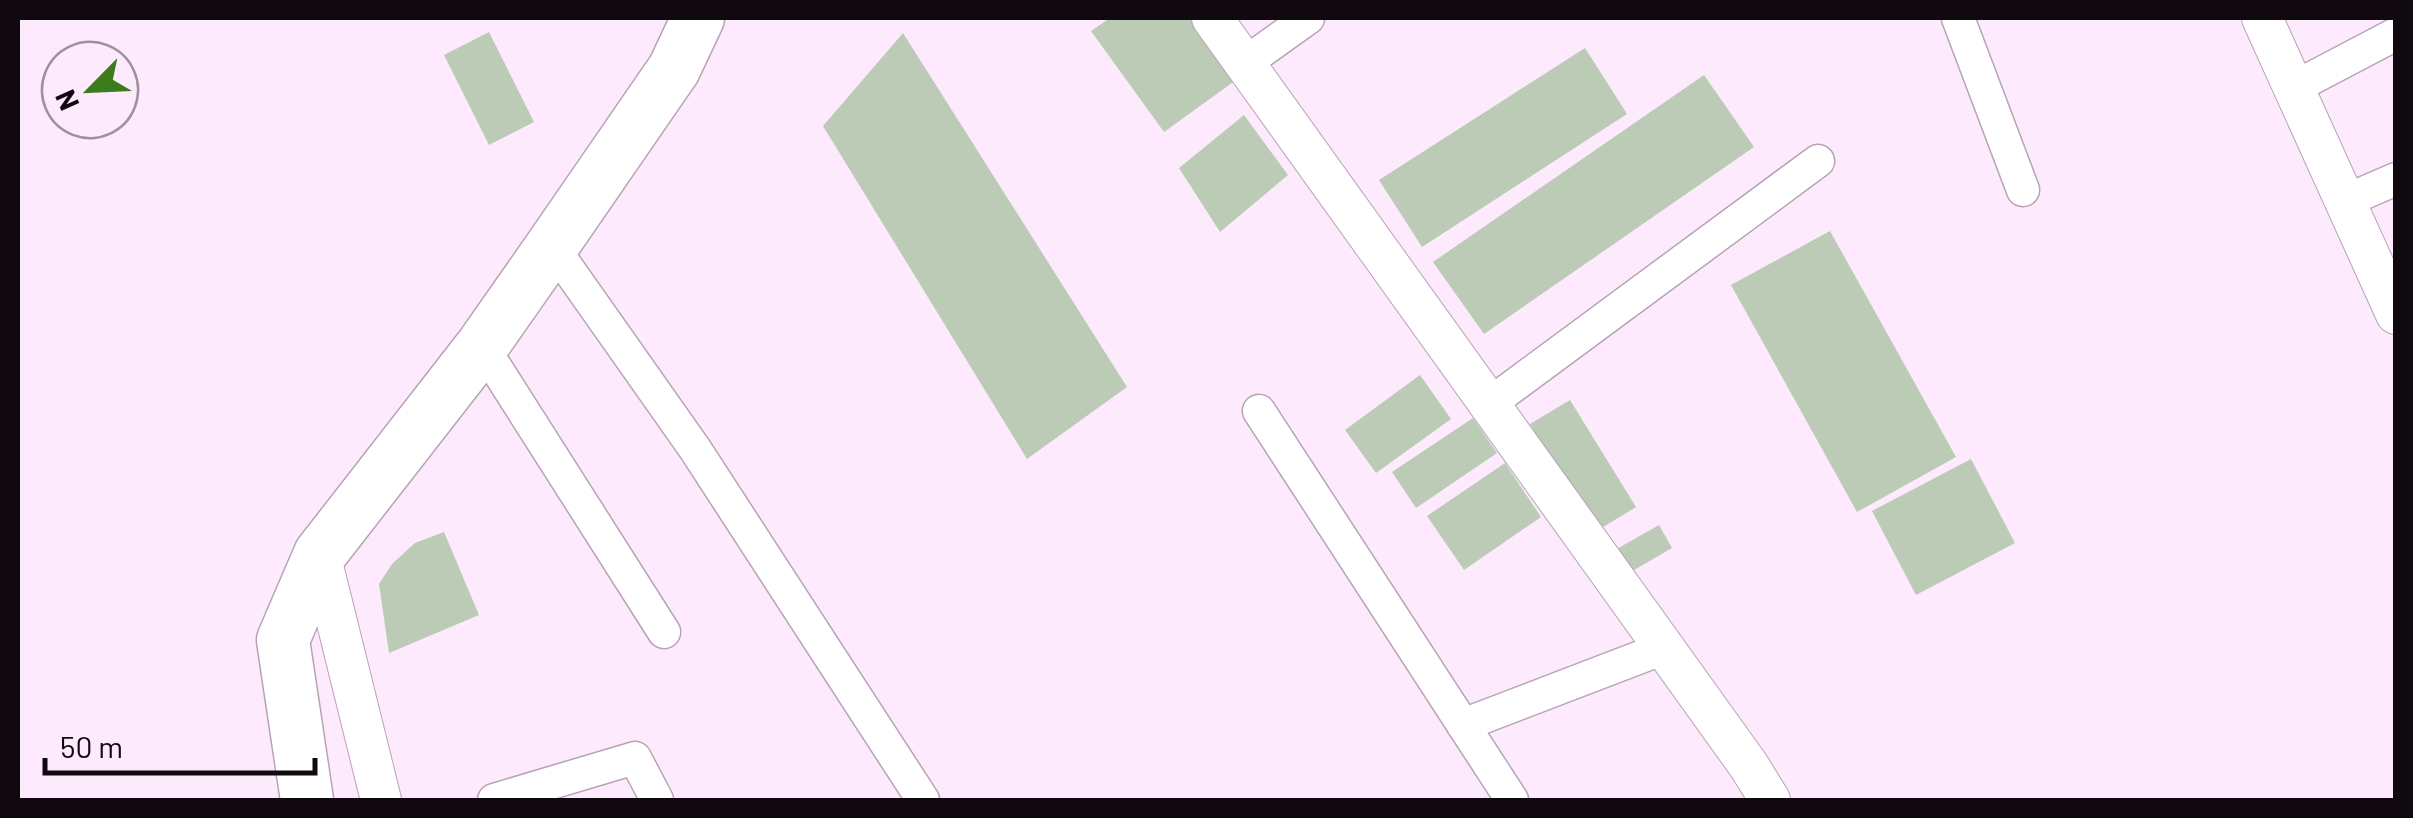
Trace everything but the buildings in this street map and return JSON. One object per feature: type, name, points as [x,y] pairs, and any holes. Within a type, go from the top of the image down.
[{"type":"main road","points":[[308,800],[283,640],[320,554],[482,346],[674,69],[698,18]]},
{"type":"main road","points":[[674,69],[740,18]]},
{"type":"street","points":[[1212,18],[1770,800]]},
{"type":"street","points":[[1244,63],[1308,18]]},
{"type":"street","points":[[1958,18],[2023,190]]},
{"type":"street","points":[[2262,18],[2396,314]]},
{"type":"street","points":[[2293,88],[2396,34]]},
{"type":"street","points":[[1489,404],[1818,160]]},
{"type":"street","points":[[2343,202],[2396,179]]},
{"type":"street","points":[[552,246],[695,448],[922,800]]},
{"type":"street","points":[[482,346],[664,632]]},
{"type":"street","points":[[1259,410],[1512,800]]},
{"type":"street","points":[[320,554],[381,800]]},
{"type":"street","points":[[1463,725],[1664,648]]},
{"type":"street","points":[[494,800],[635,758],[657,800]]}]
